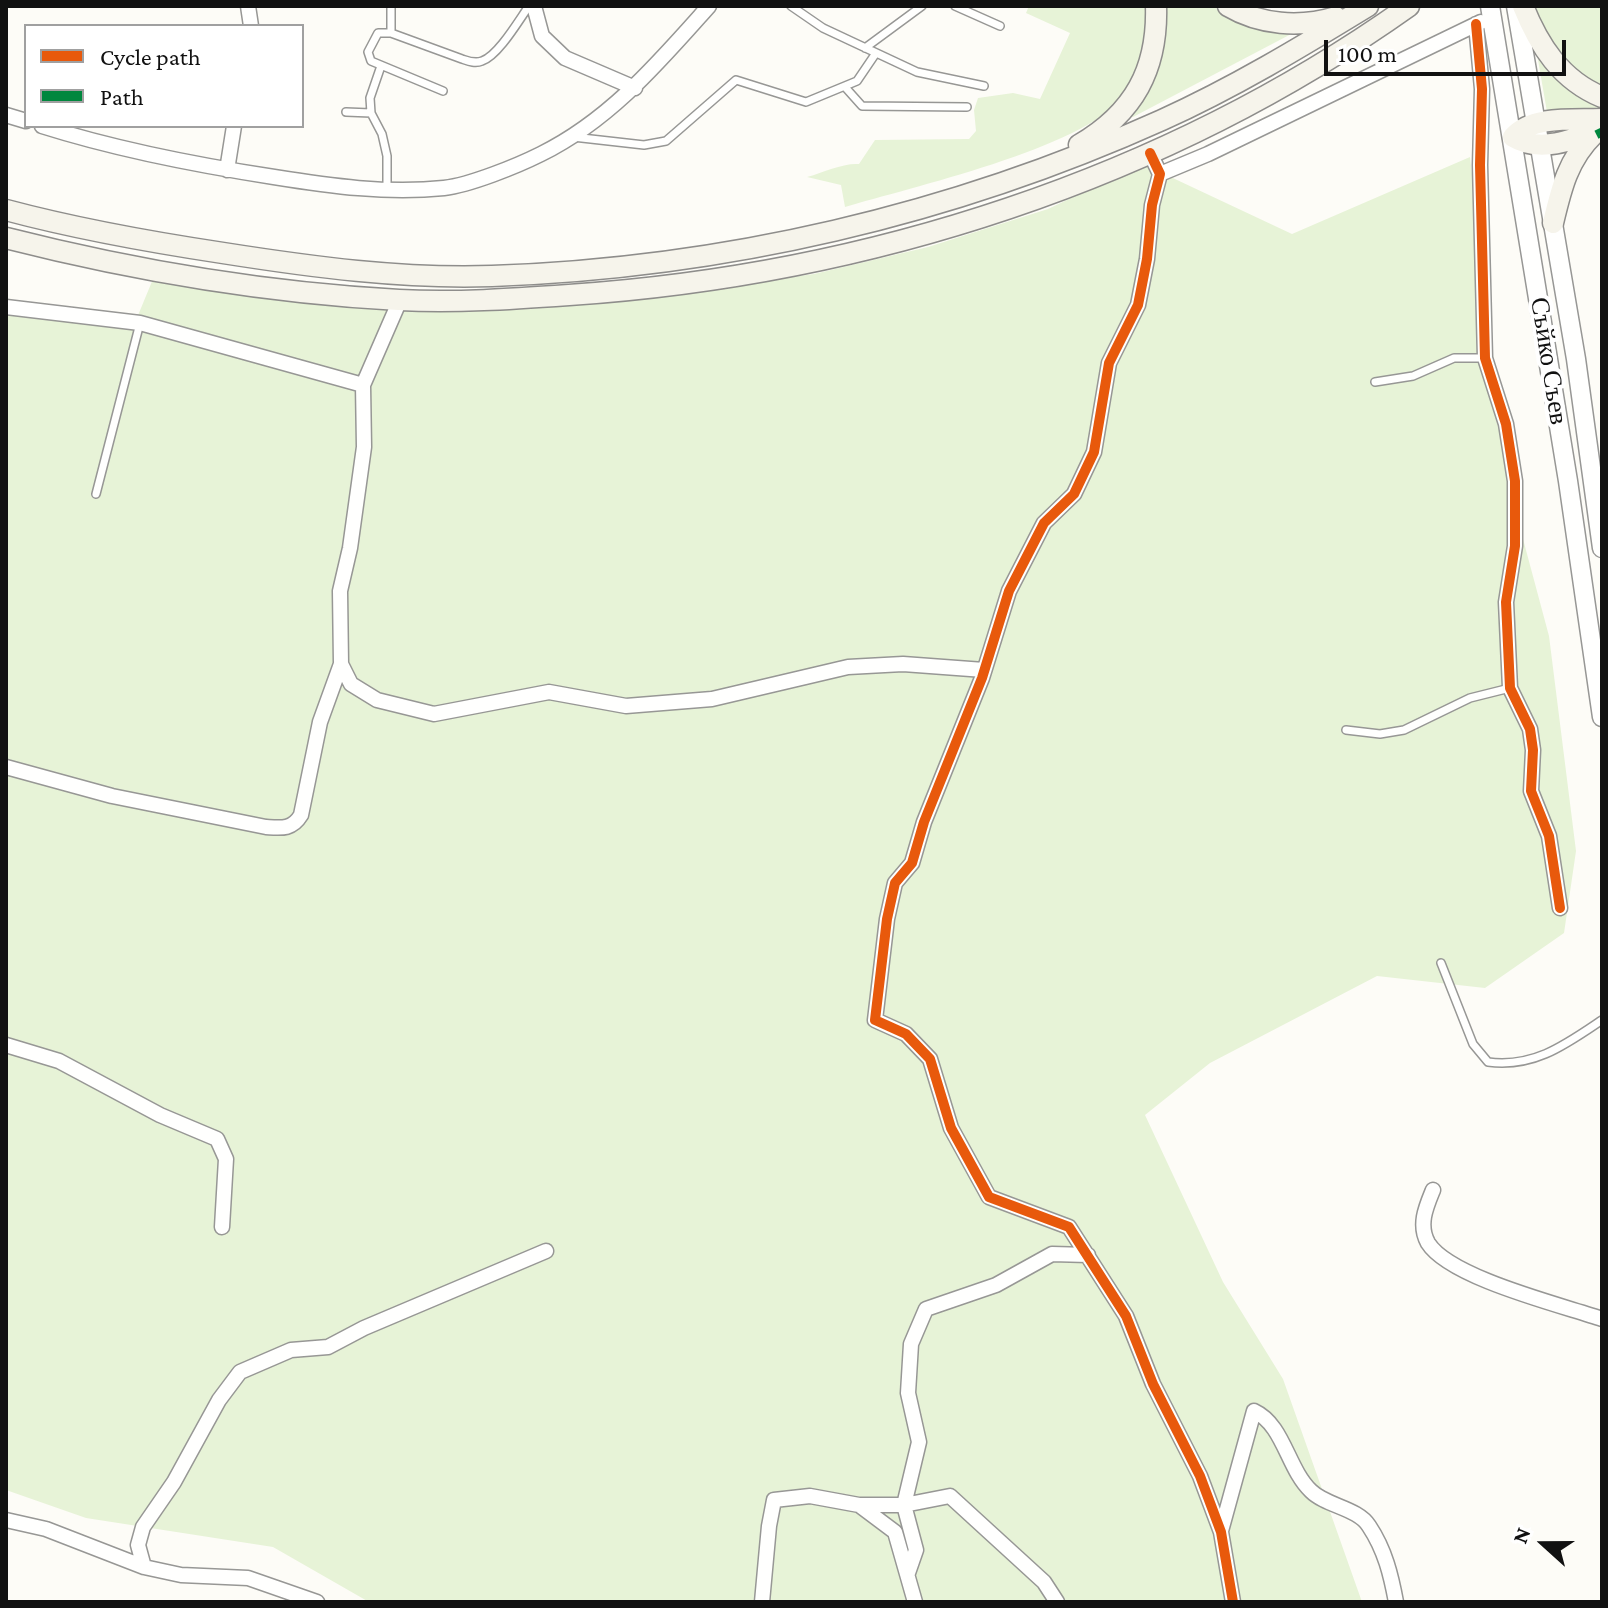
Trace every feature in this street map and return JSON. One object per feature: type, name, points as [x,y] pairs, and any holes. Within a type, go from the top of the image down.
[{"type":"main road","points":[[1024,177],[1093,136],[1115,120],[1132,99],[1142,84],[1154,49],[1156,6]]},
{"type":"main road","points":[[1228,6],[1256,18],[1292,24],[1326,20],[1367,7]]},
{"type":"main road","points":[[6,238],[177,273],[290,290],[400,300],[492,300],[624,292],[787,267],[858,253],[946,229],[1072,185],[1150,153],[1260,99],[1409,6]]},
{"type":"main road","points":[[1523,6],[1542,46],[1565,75],[1577,85],[1602,97]]},
{"type":"main road","points":[[6,210],[49,222],[173,246],[292,264],[402,275],[491,276],[627,267],[745,249],[854,227],[934,206],[1024,177],[1165,119],[1246,77],[1367,7]]},
{"type":"main road","points":[[1536,123],[1601,125],[1575,139],[1540,145],[1513,137],[1519,130],[1536,123]]},
{"type":"main road","points":[[1553,223],[1568,168],[1601,125]]},
{"type":"street","points":[[532,6],[542,36],[565,58],[635,88]]},
{"type":"street","points":[[49,128],[142,153],[312,183],[387,190],[446,188],[519,164],[571,136],[635,88],[709,6]]},
{"type":"street","name":"Съйко Съев","points":[[1516,6],[1576,359],[1602,548]]},
{"type":"street","points":[[1160,174],[1208,154],[1486,16],[1480,165],[1485,358],[1506,424],[1515,481],[1515,546],[1506,602],[1510,688],[1530,729],[1533,750],[1531,791],[1549,836],[1560,908]]},
{"type":"street","name":"Съйко Съев","points":[[1486,16],[1513,137],[1602,717]]},
{"type":"street","points":[[227,170],[234,128]]},
{"type":"street","points":[[1150,153],[1160,174],[1152,205],[1147,259],[1138,305],[1109,363],[1094,452],[1074,494],[1044,523],[1009,591],[984,670],[924,822],[912,863],[895,883],[887,919],[875,1020],[906,1034],[930,1059],[951,1128],[989,1197],[1069,1227],[1126,1316],[1153,1384],[1200,1476],[1221,1532],[1233,1602]]},
{"type":"street","points":[[6,767],[112,796],[266,827],[288,828],[297,823],[320,722],[341,664],[340,591],[350,548],[364,447],[363,385],[400,300]]},
{"type":"street","points":[[6,307],[140,323],[363,385]]},
{"type":"street","points":[[341,664],[351,684],[377,700],[434,714],[549,692],[626,706],[712,699],[848,667],[903,664],[984,670]]},
{"type":"street","points":[[6,1045],[59,1061],[160,1115],[217,1139],[226,1159],[222,1227]]},
{"type":"street","points":[[1433,1190],[1422,1217],[1428,1242],[1449,1263],[1495,1283],[1602,1319]]},
{"type":"street","points":[[144,1567],[138,1545],[143,1527],[174,1482],[219,1400],[240,1372],[291,1350],[328,1347],[364,1328],[546,1251]]},
{"type":"street","points":[[908,1573],[916,1550],[904,1505],[919,1442],[908,1393],[911,1344],[926,1309],[996,1285],[1052,1254],[1088,1255]]},
{"type":"street","points":[[1221,1532],[1254,1411],[1268,1418],[1311,1492],[1368,1522],[1390,1567],[1396,1602]]},
{"type":"street","points":[[762,1602],[774,1500],[810,1496],[859,1505],[904,1505],[950,1496],[1044,1582],[1057,1602]]},
{"type":"street","points":[[859,1505],[895,1532],[915,1602]]},
{"type":"street","points":[[6,1520],[58,1534],[144,1567],[181,1575],[248,1578],[317,1602]]},
{"type":"lane","points":[[391,6],[391,33]]},
{"type":"lane","points":[[443,91],[371,61],[368,52],[378,33],[391,33],[462,59],[484,61],[532,6]]},
{"type":"lane","points":[[791,6],[823,28],[917,72],[984,86]]},
{"type":"lane","points":[[865,48],[922,6]]},
{"type":"lane","points":[[955,6],[1000,26]]},
{"type":"lane","points":[[571,136],[644,145],[666,141],[736,80],[806,102],[857,81],[876,53]]},
{"type":"lane","points":[[381,66],[370,98],[371,113],[382,134],[387,156],[387,190]]},
{"type":"lane","points":[[845,87],[862,106],[967,107]]},
{"type":"lane","points":[[346,112],[371,113]]},
{"type":"lane","points":[[96,494],[140,323]]},
{"type":"lane","points":[[1375,382],[1413,376],[1454,358],[1485,358]]},
{"type":"lane","points":[[1346,730],[1380,734],[1404,730],[1470,698],[1510,688]]},
{"type":"lane","points":[[1441,963],[1467,1032],[1488,1062],[1510,1065],[1539,1058],[1602,1020]]},
{"type":"green space","points":[[1029,6],[1148,6],[1138,65],[1121,98],[1101,116],[1071,133],[993,164],[845,207],[841,185],[807,177],[840,166],[859,164],[875,140],[969,139],[976,131],[974,110],[978,98],[1013,93],[1040,99],[1070,33],[1026,13]]},
{"type":"green space","points":[[1164,6],[1212,6],[1233,18],[1295,32],[1133,117],[1130,116]]},
{"type":"green space","points":[[1534,6],[1602,6],[1602,88],[1577,71],[1560,54]]},
{"type":"green space","points":[[1537,54],[1559,78],[1602,106],[1602,110],[1547,112]]},
{"type":"green space","points":[[1470,157],[1508,483],[1549,636],[1576,851],[1564,933],[1485,988],[1377,976],[1210,1063],[1145,1115],[1223,1282],[1283,1379],[1362,1602],[369,1602],[273,1547],[86,1518],[6,1490],[6,310],[134,325],[153,279],[282,298],[680,292],[814,274],[928,247],[1048,209],[1143,164],[1292,234]]},
{"type":"marked path","points":[[1598,129],[1602,137]]},
{"type":"cycle path","points":[[1476,24],[1482,89],[1480,165],[1485,358],[1506,424],[1515,481],[1515,546],[1506,602],[1510,688],[1530,729],[1533,750],[1531,791],[1549,836],[1560,908]]},
{"type":"cycle path","points":[[1150,153],[1160,174],[1152,205],[1147,259],[1138,305],[1109,363],[1094,452],[1074,494],[1044,523],[1009,591],[982,678],[924,822],[912,863],[895,883],[887,919],[875,1020],[906,1034],[930,1059],[951,1128],[989,1197],[1069,1227],[1126,1316],[1153,1384],[1200,1476],[1221,1532],[1233,1602]]}]
